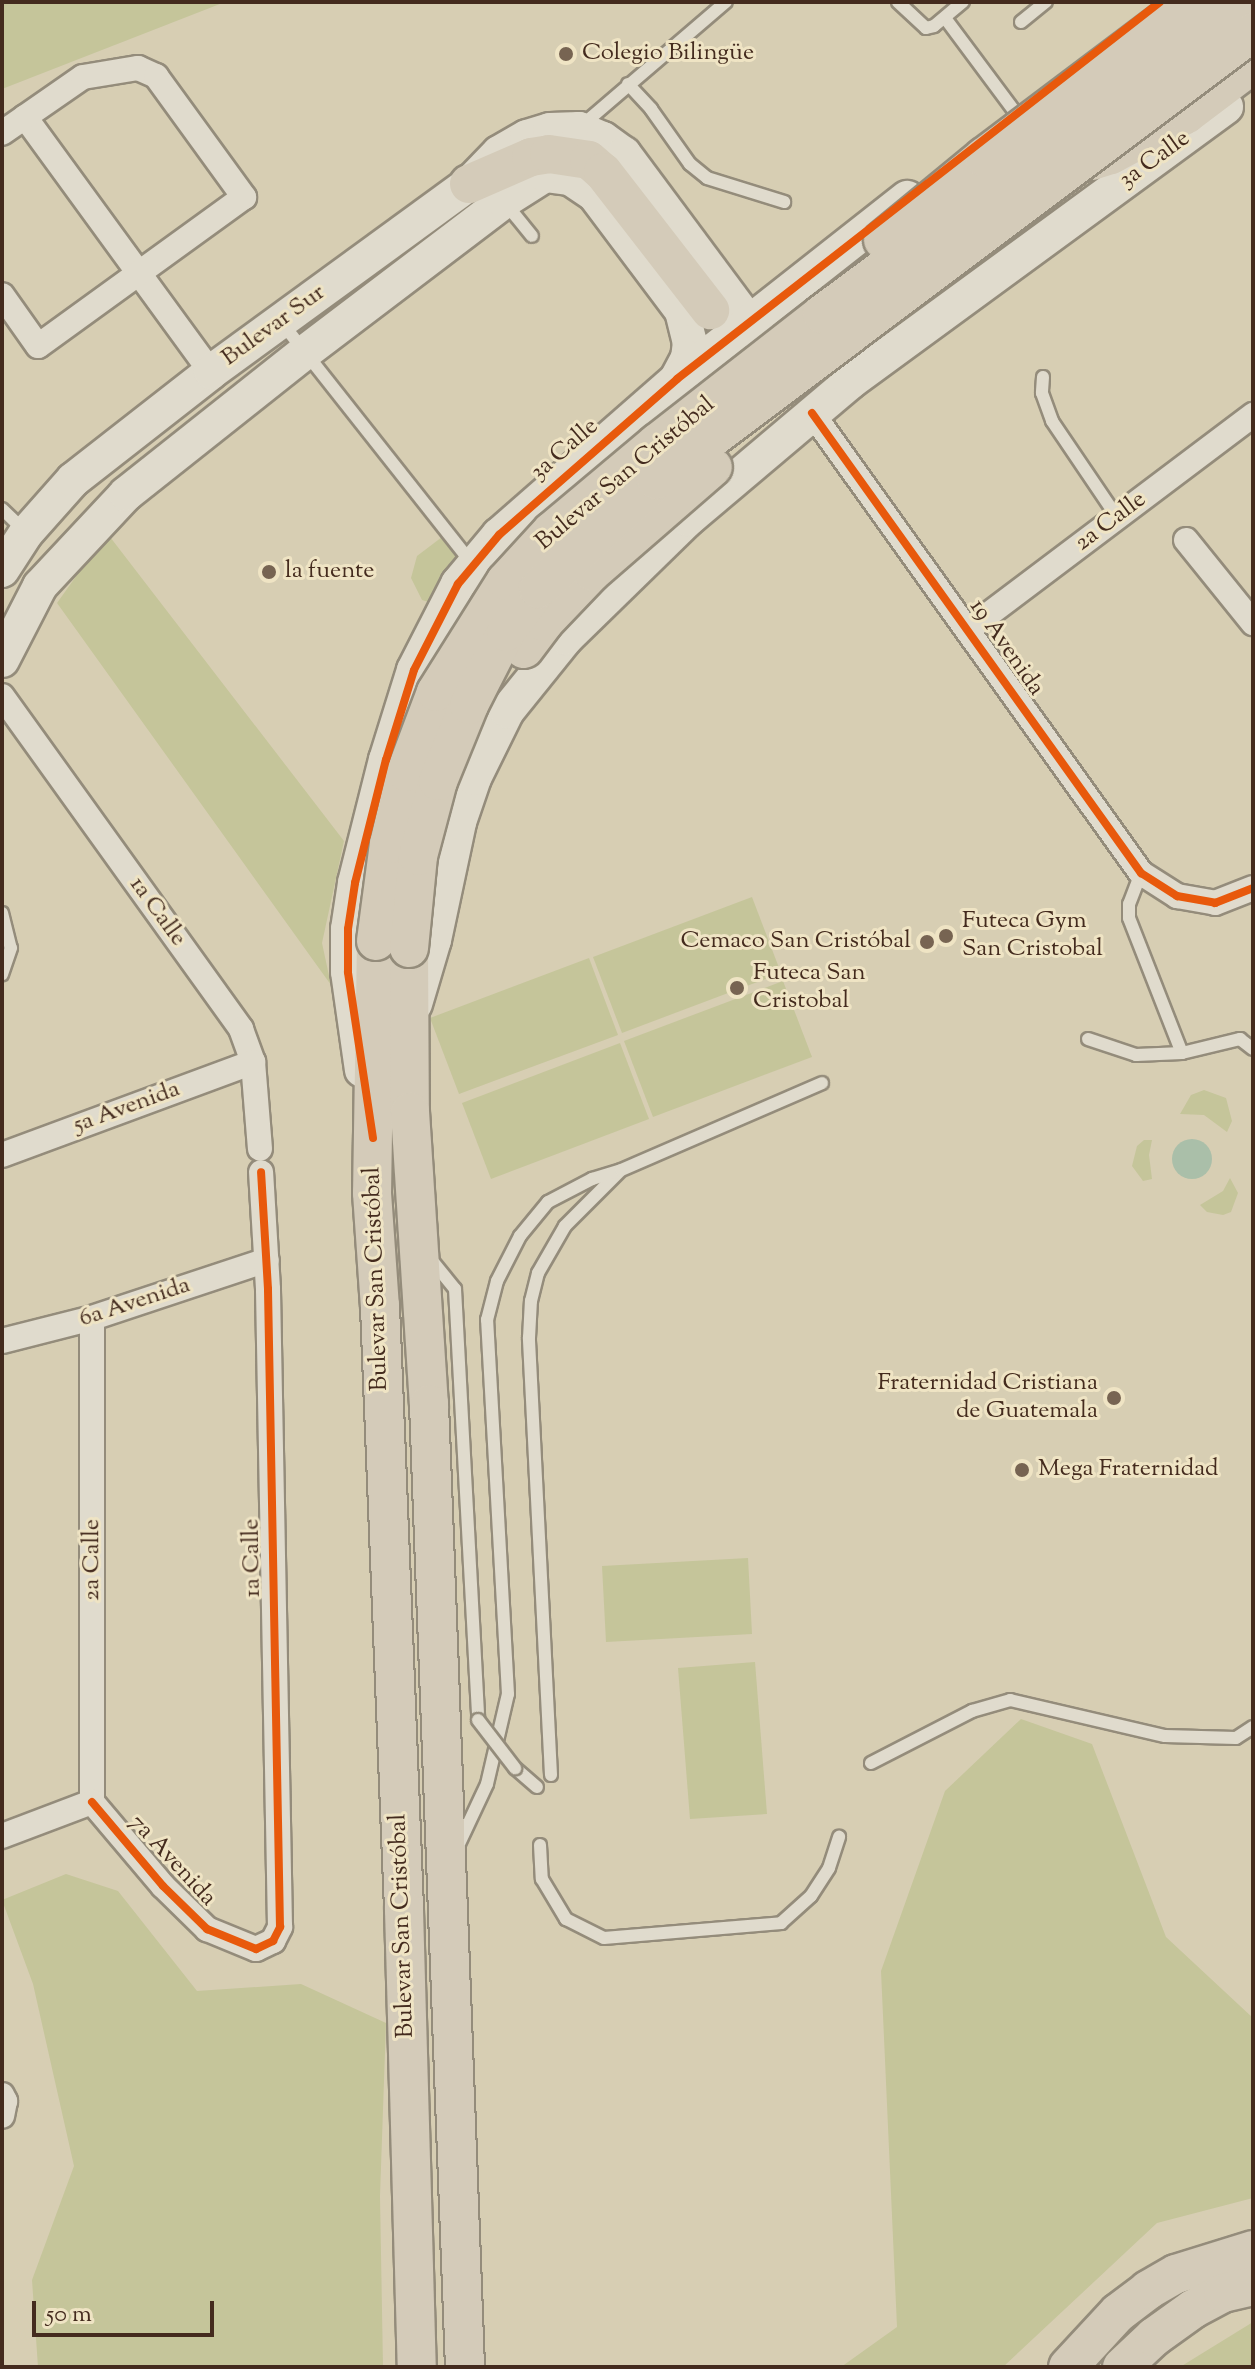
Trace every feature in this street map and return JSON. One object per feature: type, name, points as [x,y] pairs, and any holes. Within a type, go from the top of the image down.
[{"type":"main road","points":[[822,314],[881,241],[925,203],[1190,2]]},
{"type":"main road","name":"Bulevar San Cristóbal","points":[[417,2367],[404,1926],[380,1306],[372,1193],[373,1138],[392,944],[389,844],[406,772],[436,692],[506,581],[552,531],[822,314],[1243,2]]},
{"type":"main road","name":"Bulevar San Cristóbal","points":[[465,2367],[419,1245],[410,1112],[411,1020],[392,944],[438,781],[469,705],[506,632],[538,589],[656,480],[1253,32]]},
{"type":"main road","points":[[1070,168],[1111,155],[1150,136],[1187,114],[1253,64]]},
{"type":"main road","points":[[469,184],[531,157],[559,154],[589,160],[603,172],[710,310]]},
{"type":"main road","points":[[469,705],[514,664],[544,622],[592,572],[713,467]]},
{"type":"main road","points":[[1068,2367],[1118,2313],[1148,2290],[1176,2274],[1253,2250]]},
{"type":"main road","points":[[1122,2367],[1154,2337],[1193,2309],[1223,2293],[1253,2286]]},
{"type":"street","name":"3a Calle","points":[[373,1138],[348,972],[348,929],[355,883],[386,760],[414,670],[443,609],[473,565],[499,535],[677,379],[1015,112],[1160,2]]},
{"type":"street","points":[[2,133],[83,77],[138,68],[156,76],[244,197],[38,346],[2,295]]},
{"type":"street","name":"3a Calle","points":[[411,1020],[434,940],[459,822],[491,738],[524,687],[604,601],[688,519],[812,413],[887,353],[1035,249],[1253,87]]},
{"type":"street","points":[[25,117],[211,372]]},
{"type":"street","name":"Bulevar Sur","points":[[2,570],[26,533],[73,480],[211,372],[469,184],[499,153],[527,137],[550,130],[579,129]]},
{"type":"street","name":"19 Avenida","points":[[579,129],[603,139],[624,154],[750,322],[1141,873],[1177,896],[1215,903],[1253,888]]},
{"type":"street","points":[[941,171],[938,183],[941,198],[963,230],[988,244],[1009,250],[1035,249]]},
{"type":"street","points":[[504,201],[545,175],[570,178],[595,195],[682,311],[690,342],[688,358],[677,379]]},
{"type":"street","name":"Bulevar Sur","points":[[2,660],[40,586],[92,527],[173,455],[504,201]]},
{"type":"street","name":"2a Calle","points":[[969,629],[1253,415]]},
{"type":"street","points":[[499,535],[553,590],[572,604],[604,601]]},
{"type":"street","points":[[1186,540],[1253,623]]},
{"type":"street","name":"1a Calle","points":[[2,696],[241,1029],[253,1062],[267,1260],[280,1927],[273,1941]]},
{"type":"street","name":"5a Avenida","points":[[2,1155],[253,1062]]},
{"type":"street","name":"6a Avenida","points":[[2,1341],[92,1318],[267,1260]]},
{"type":"street","name":"2a Calle","points":[[92,1318],[92,1802]]},
{"type":"street","points":[[2,1836],[92,1802]]},
{"type":"street","name":"7a Avenida","points":[[92,1802],[163,1886],[207,1929],[256,1949],[273,1941]]},
{"type":"street","points":[[2,2095],[2,2116]]},
{"type":"lane","points":[[579,129],[726,2]]},
{"type":"lane","points":[[898,2],[926,28],[945,18],[963,2]]},
{"type":"lane","points":[[1021,22],[1046,2]]},
{"type":"lane","points":[[945,18],[1015,112]]},
{"type":"lane","points":[[628,84],[651,109],[690,164],[707,178],[784,202]]},
{"type":"lane","points":[[504,201],[532,236]]},
{"type":"lane","points":[[280,321],[473,565]]},
{"type":"lane","points":[[1043,377],[1042,393],[1052,421],[1117,517]]},
{"type":"lane","points":[[2,509],[26,533]]},
{"type":"lane","points":[[1141,873],[1129,904],[1129,918],[1182,1053]]},
{"type":"lane","points":[[2,913],[11,948],[2,974]]},
{"type":"lane","points":[[1088,1039],[1136,1055],[1182,1053],[1247,1037],[1253,1049]]},
{"type":"lane","points":[[446,1871],[487,1784],[508,1694],[487,1320],[497,1281],[520,1236],[548,1202],[592,1179],[621,1170],[822,1083]]},
{"type":"lane","points":[[551,1775],[529,1338],[531,1301],[538,1273],[551,1250],[589,1199],[621,1170]]},
{"type":"lane","points":[[419,1245],[455,1289],[478,1720],[515,1768],[537,1787]]},
{"type":"lane","points":[[871,1763],[972,1711],[1010,1700],[1165,1736],[1236,1738],[1253,1727]]},
{"type":"lane","points":[[540,1845],[542,1879],[566,1919],[604,1938],[781,1923],[811,1896],[829,1868],[839,1837]]},
{"type":"shaded area","points":[[2,2],[225,2],[2,89]]},
{"type":"shaded area","points":[[107,533],[344,841],[322,943],[331,985],[57,603]]},
{"type":"shaded area","name":"la fuente","points":[[446,534],[467,562],[435,604],[422,600],[411,578],[417,556]]},
{"type":"shaded area","points":[[752,897],[781,973],[622,1033],[593,957]]},
{"type":"shaded area","points":[[589,958],[618,1035],[459,1094],[430,1018]]},
{"type":"shaded area","points":[[783,981],[812,1057],[653,1117],[624,1041]]},
{"type":"shaded area","points":[[620,1043],[649,1119],[491,1179],[462,1103]]},
{"type":"shaded area","points":[[1204,1090],[1226,1098],[1232,1121],[1227,1132],[1204,1115],[1180,1114],[1191,1095]]},
{"type":"shaded area","points":[[1192,1139],[1206,1145],[1212,1159],[1206,1173],[1192,1179],[1178,1173],[1172,1159],[1178,1145]]},
{"type":"shaded area","points":[[1144,1140],[1152,1140],[1149,1155],[1152,1179],[1143,1181],[1132,1166],[1137,1146]]},
{"type":"shaded area","points":[[1230,1178],[1238,1193],[1231,1212],[1223,1215],[1207,1212],[1200,1205],[1223,1191]]},
{"type":"shaded area","points":[[748,1558],[752,1634],[606,1642],[602,1566]]},
{"type":"shaded area","points":[[755,1662],[767,1814],[690,1819],[678,1668]]},
{"type":"shaded area","points":[[1021,1719],[1092,1744],[1166,1937],[1253,2018],[1253,2198],[1157,2223],[1003,2367],[841,2367],[897,2327],[881,1971],[945,1791]]},
{"type":"shaded area","points":[[66,1874],[118,1891],[197,1991],[301,1984],[386,2023],[380,2196],[383,2367],[38,2367],[32,2280],[74,2166],[33,1984],[2,1900]]},
{"type":"shaded area","points":[[1253,2322],[1253,2367],[1180,2367]]},
{"type":"cycle path","points":[[373,1138],[348,972],[348,929],[355,883],[386,760],[414,670],[458,584],[499,535],[677,379],[1160,2]]},
{"type":"cycle path","points":[[812,413],[1141,873],[1177,896],[1215,903],[1253,888]]},
{"type":"cycle path","points":[[92,1802],[163,1886],[207,1929],[256,1949],[273,1941],[280,1927],[268,1289],[261,1172]]},
{"type":"place","name":"Colegio Bilingüe","points":[[566,54]]},
{"type":"place","name":"la fuente","points":[[269,572]]},
{"type":"place","name":"Futeca Gym San Cristobal","points":[[946,936]]},
{"type":"place","name":"Cemaco San Cristóbal","points":[[927,942]]},
{"type":"place","name":"Futeca San Cristobal","points":[[737,988]]},
{"type":"place","name":"Fraternidad Cristiana de Guatemala","points":[[1114,1398]]},
{"type":"place","name":"Mega Fraternidad","points":[[1022,1470]]}]
